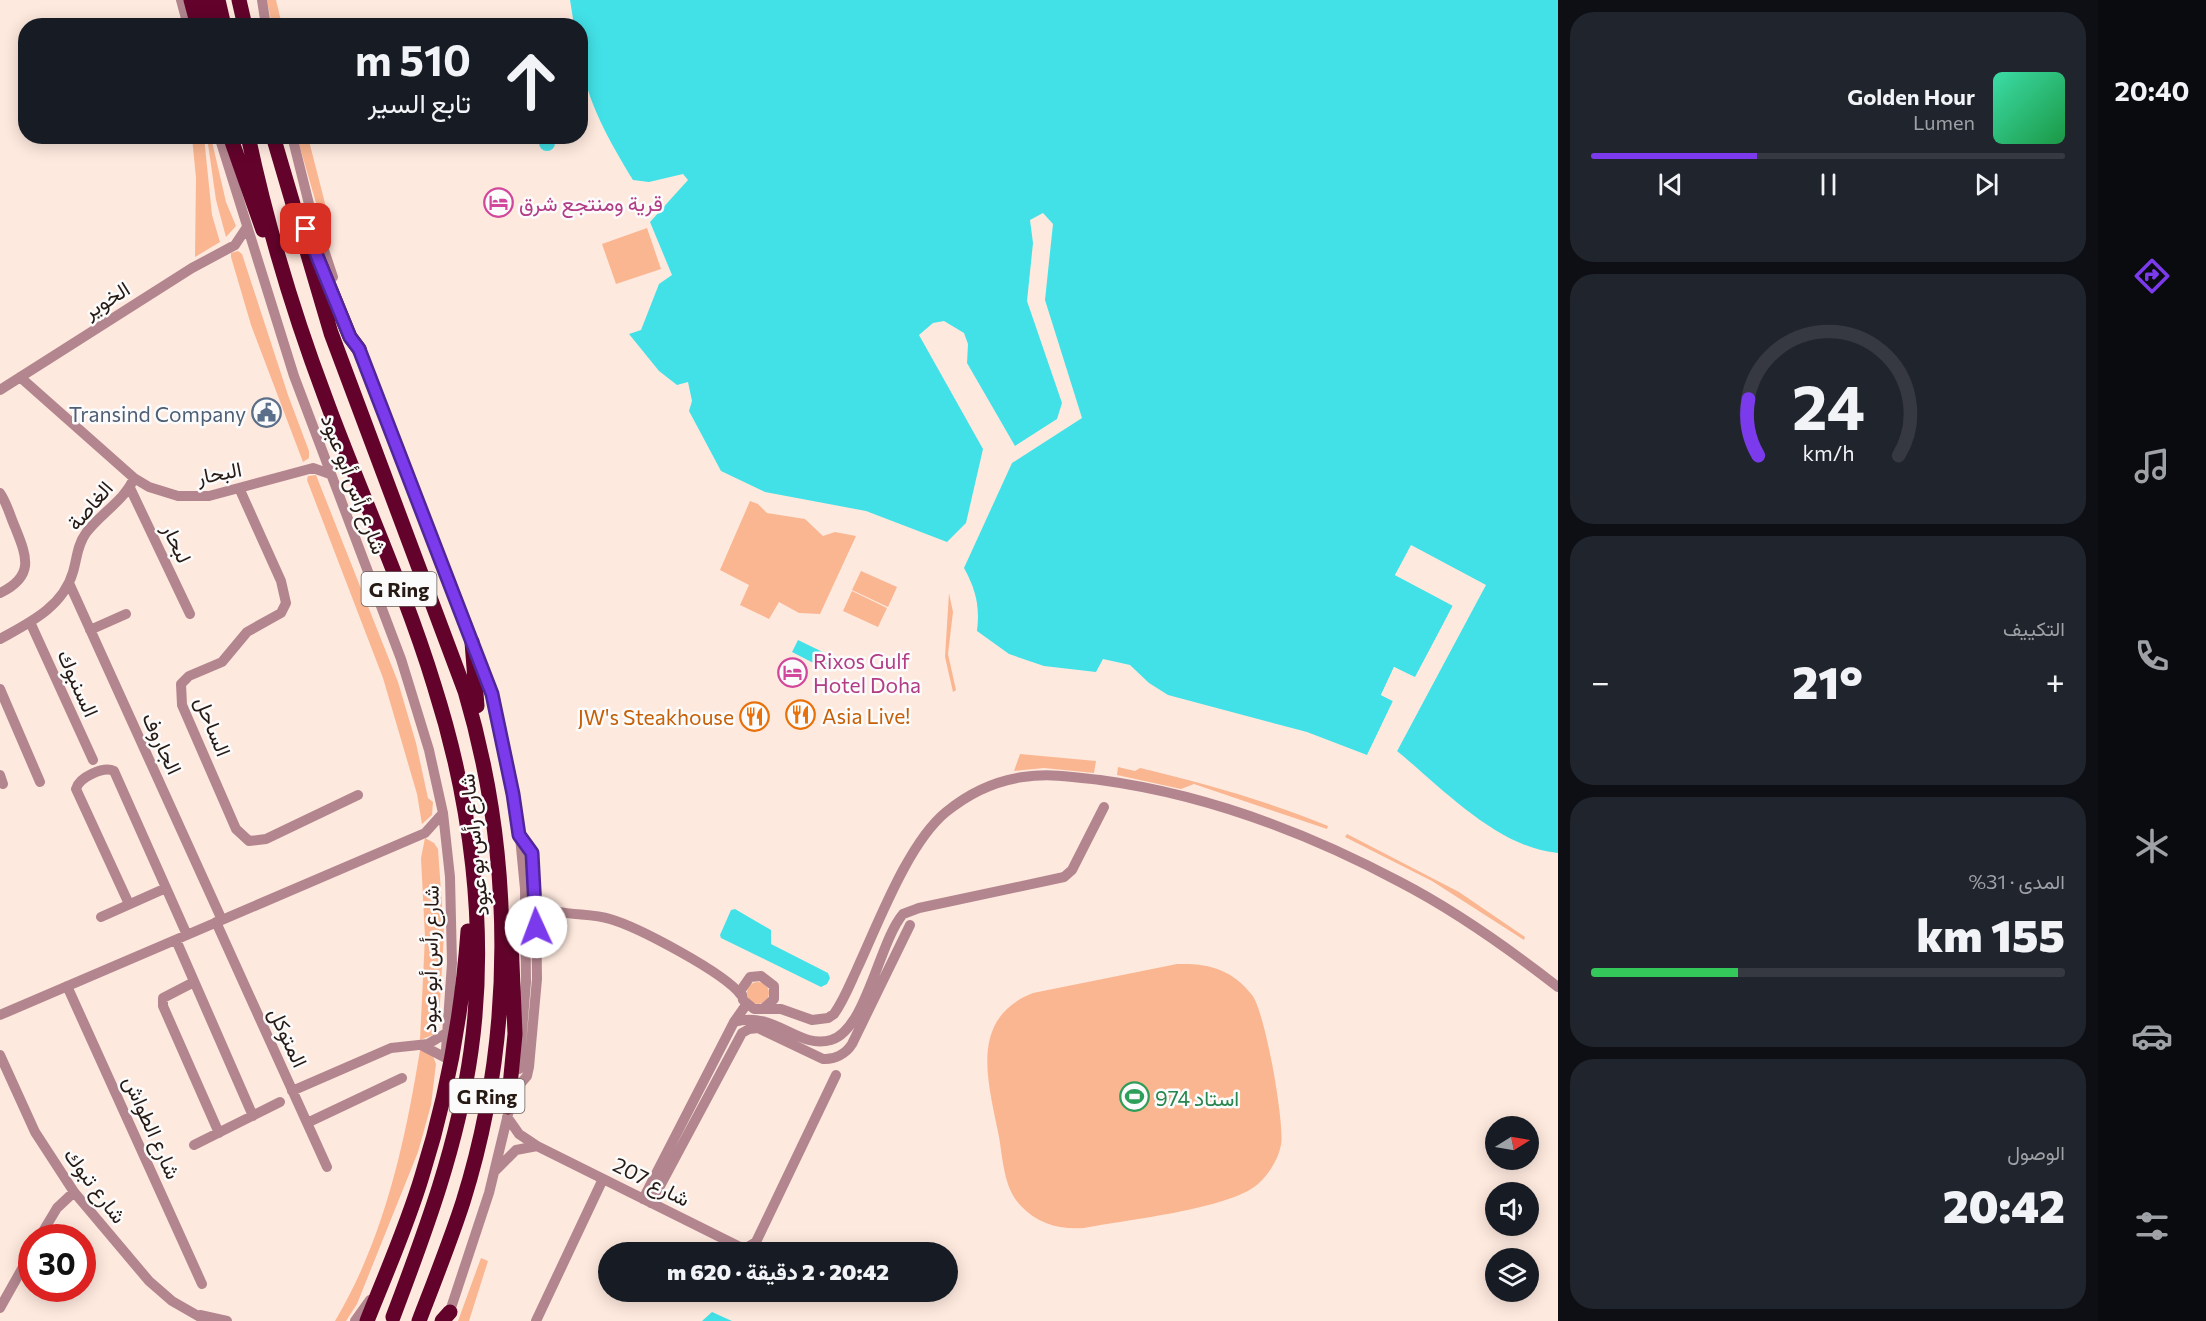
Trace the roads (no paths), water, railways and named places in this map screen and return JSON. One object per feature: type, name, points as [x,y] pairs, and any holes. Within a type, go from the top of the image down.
[{"type":"highway","points":[[191,0],[196,18]]},
{"type":"highway","points":[[203,0],[208,18]]},
{"type":"highway","points":[[218,0],[222,18]]},
{"type":"highway","points":[[241,3],[244,18]]},
{"type":"highway","points":[[233,144],[263,229]]},
{"type":"highway","points":[[240,144],[268,246],[282,267]]},
{"type":"highway","name":"شارع رأس بو عبود","points":[[250,144],[282,267],[324,396],[434,682],[460,785],[473,874],[477,956],[476,998],[466,1087],[453,1144],[431,1216],[389,1319]]},
{"type":"highway","name":"شارع رأس بو عبود","points":[[275,144],[331,333],[386,485],[451,648],[478,736],[494,810],[500,862],[502,973],[486,1107],[463,1201],[418,1321]]},
{"type":"highway","points":[[280,166],[350,337],[359,349]]},
{"type":"highway","points":[[472,642],[478,736]]},
{"type":"highway","points":[[500,862],[511,932],[516,1016],[508,1112]]},
{"type":"highway","points":[[367,1321],[422,1178],[443,1098],[458,1014],[473,874]]},
{"type":"highway","points":[[385,1277],[383,1309],[389,1319]]},
{"type":"street","points":[[181,0],[186,18]]},
{"type":"street","points":[[262,0],[265,18]]},
{"type":"street","name":"شارع رأس أبو عبود","points":[[221,144],[294,376],[410,684],[429,750],[447,841],[452,922],[443,1098]]},
{"type":"street","points":[[294,144],[310,208],[359,349],[492,694],[511,783],[519,835],[525,889],[527,942],[524,1019],[515,1090],[471,1253],[446,1319]]},
{"type":"street","name":"الخوير","points":[[0,390],[192,268],[235,245],[247,227]]},
{"type":"street","points":[[235,245],[254,249]]},
{"type":"street","name":"الغاصة","points":[[0,639],[47,610],[69,584],[83,536],[132,483],[20,377]]},
{"type":"street","points":[[322,450],[313,468],[330,474]]},
{"type":"street","name":"البحار","points":[[132,483],[178,496],[209,496],[240,490],[313,468]]},
{"type":"street","name":"لبحار","points":[[132,483],[190,614]]},
{"type":"street","name":"الساحل","points":[[240,490],[281,580],[286,603],[281,613],[247,632],[222,662],[189,676],[181,684],[183,705],[236,829],[249,841],[266,839],[358,795]]},
{"type":"street","points":[[0,493],[26,554],[26,565],[12,587],[0,593]]},
{"type":"street","name":"الجاروف","points":[[69,584],[219,921]]},
{"type":"street","points":[[90,630],[126,614]]},
{"type":"street","name":"السنبوك","points":[[30,622],[93,760]]},
{"type":"street","points":[[0,689],[40,782]]},
{"type":"street","points":[[129,904],[76,789],[82,779],[106,769],[114,771],[187,935]]},
{"type":"street","points":[[746,1007],[796,1012],[818,1020],[828,1018],[839,1007],[904,870],[927,833],[944,813],[980,790],[998,783],[1039,775],[1128,784],[1171,793],[1262,822],[1321,844],[1400,882],[1474,925],[1558,987]]},
{"type":"street","points":[[536,900],[547,909],[562,913],[595,915],[613,919],[716,971],[733,984],[746,1007],[765,1020],[814,1041],[836,1038],[853,1022],[900,917],[906,912],[1064,877],[1072,870],[1104,807]]},
{"type":"street","points":[[0,1015],[425,833],[443,813]]},
{"type":"street","points":[[425,833],[447,841]]},
{"type":"street","points":[[515,1090],[527,1076],[537,979],[536,900],[532,853],[519,835]]},
{"type":"street","points":[[101,917],[166,888]]},
{"type":"street","points":[[536,927],[562,913]]},
{"type":"street","name":"المتوكل","points":[[219,921],[327,1167]]},
{"type":"street","points":[[647,1201],[742,1033],[758,1028],[818,1058],[831,1059],[850,1048],[910,926]]},
{"type":"street","points":[[176,940],[253,1116]]},
{"type":"street","points":[[716,971],[766,978],[775,992],[796,1012]]},
{"type":"street","points":[[647,1201],[734,1022],[746,1007],[742,985],[750,977]]},
{"type":"street","points":[[194,982],[167,994],[163,998],[162,1006],[219,1133]]},
{"type":"street","name":"شارع الطواش","points":[[67,986],[202,1284]]},
{"type":"street","points":[[763,1009],[770,1005],[775,992]]},
{"type":"street","points":[[292,1091],[391,1048],[436,1041],[448,1032]]},
{"type":"street","points":[[418,1044],[434,1049],[446,1058]]},
{"type":"street","name":"شارع تبوك","points":[[0,1055],[35,1132],[74,1192],[149,1281],[172,1301],[207,1321]]},
{"type":"street","name":"شارع 207","points":[[537,1146],[738,1246],[749,1247],[756,1242],[837,1075]]},
{"type":"street","points":[[307,1123],[402,1078]]},
{"type":"street","points":[[194,1145],[279,1102]]},
{"type":"street","points":[[508,1112],[519,1134],[537,1146]]},
{"type":"street","points":[[495,1170],[516,1150],[537,1146]]},
{"type":"street","points":[[536,1321],[603,1179]]},
{"type":"street","points":[[47,1224],[57,1208],[74,1192]]},
{"type":"street","points":[[0,1308],[18,1276]]},
{"type":"street","points":[[355,1321],[385,1277]]},
{"type":"street","name":"شارع تبوك","points":[[194,1314],[227,1321]]},
{"type":"water","points":[[570,0],[1558,0],[1558,853],[1536,849],[1493,828],[1452,798],[1397,751],[1485,585],[1412,546],[1395,575],[1453,605],[1415,678],[1394,667],[1381,695],[1393,701],[1367,755],[1307,732],[1168,695],[1149,683],[1130,665],[1103,659],[1096,672],[1044,666],[1009,654],[977,631],[976,598],[964,568],[1012,463],[1082,418],[1045,300],[1053,224],[1043,213],[1030,220],[1033,243],[1027,301],[1062,403],[1057,419],[1015,446],[967,363],[968,344],[964,333],[944,321],[933,323],[919,335],[983,449],[966,523],[947,542],[866,511],[765,492],[721,471],[689,411],[692,401],[688,382],[677,385],[659,371],[629,334],[641,330],[659,284],[672,275],[650,222],[688,180],[683,174],[649,182],[633,180],[608,137],[588,91],[588,18],[573,18]]},
{"type":"water","points":[[539,144],[555,144],[553,149],[547,151],[541,149]]},
{"type":"water","points":[[798,640],[835,658],[829,671],[792,652]]},
{"type":"water","points":[[735,909],[771,930],[771,944],[828,973],[830,978],[827,984],[821,987],[721,938],[720,935],[731,910]]},
{"type":"water","points":[[712,1312],[732,1321],[702,1321]]},
{"type":"place","name":"قرية ومنتجع شرق","points":[[498,202]]},
{"type":"place","name":"Transind Company","points":[[267,413]]},
{"type":"place","name":"Rixos Gulf Hotel Doha","points":[[792,672]]},
{"type":"place","name":"Asia Live!","points":[[801,715]]},
{"type":"place","name":"JW's Steakhouse","points":[[755,716]]},
{"type":"place","name":"استاد 974","points":[[1134,1097]]}]
